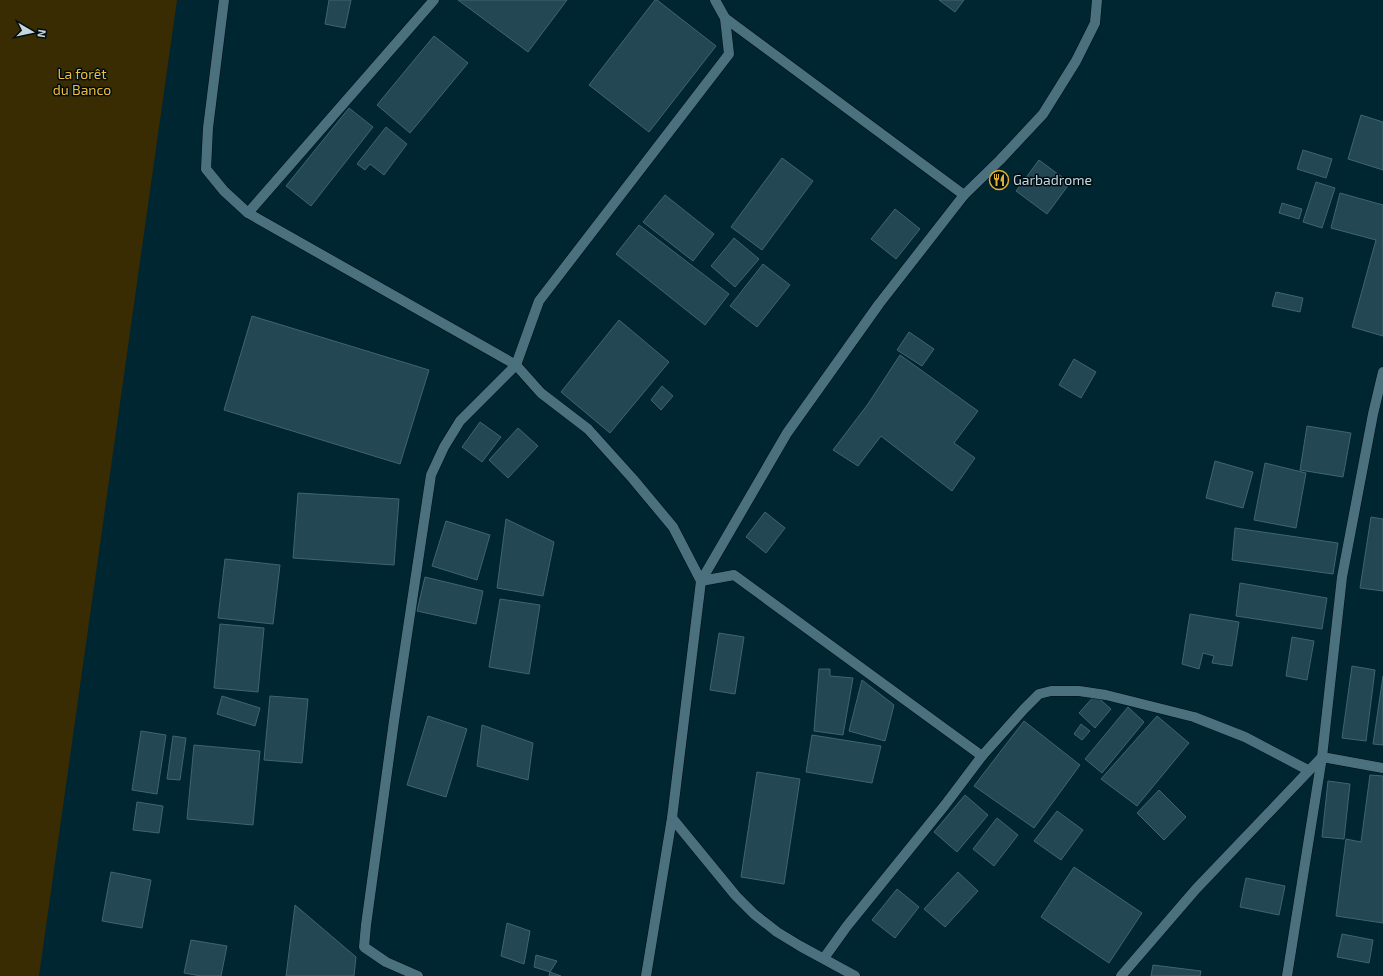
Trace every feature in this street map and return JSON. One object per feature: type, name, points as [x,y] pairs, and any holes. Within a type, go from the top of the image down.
[{"type":"street","points":[[224,0],[208,128],[206,170],[224,191],[248,213],[516,365],[542,393],[588,429],[633,478],[674,527],[701,581]]},
{"type":"street","points":[[248,213],[434,0]]},
{"type":"street","points":[[714,0],[725,18],[964,195]]},
{"type":"street","points":[[646,976],[672,818],[701,581],[787,433],[879,304],[964,195],[1000,160],[1043,114],[1076,61],[1095,22],[1097,0]]},
{"type":"street","points":[[418,976],[386,962],[364,947],[392,737],[430,475],[444,447],[460,421],[516,365],[539,301],[729,54],[725,18]]},
{"type":"street","points":[[1287,976],[1322,757],[1342,577],[1373,414],[1383,372]]},
{"type":"street","points":[[701,581],[734,575],[982,756]]},
{"type":"street","points":[[824,958],[847,926],[940,811],[982,756],[1039,694],[1051,691],[1079,691],[1106,695],[1194,717],[1244,737],[1308,770]]},
{"type":"street","points":[[1322,757],[1383,768]]},
{"type":"street","points":[[1121,976],[1196,889],[1322,757]]},
{"type":"street","points":[[672,818],[736,896],[754,914],[777,932],[855,976]]},
{"type":"green space","name":"La forêt du Banco","points":[[0,0],[177,0],[39,976],[0,976]]},
{"type":"building","points":[[329,0],[351,0],[345,28],[325,24]]},
{"type":"building","points":[[458,0],[567,0],[528,52]]},
{"type":"building","points":[[655,0],[657,0],[716,46],[649,132],[589,85]]},
{"type":"building","points":[[939,0],[964,0],[955,12]]},
{"type":"building","points":[[434,36],[468,63],[410,133],[377,105]]},
{"type":"building","points":[[349,108],[373,127],[311,206],[286,186]]},
{"type":"building","points":[[1361,115],[1383,122],[1383,170],[1348,159]]},
{"type":"building","points":[[386,127],[407,144],[384,175],[370,164],[365,170],[357,164]]},
{"type":"building","points":[[1303,150],[1332,159],[1326,178],[1297,169]]},
{"type":"building","points":[[782,158],[813,181],[762,250],[731,227]]},
{"type":"building","points":[[1039,160],[1070,183],[1047,214],[1016,191]]},
{"type":"building","points":[[1316,182],[1335,188],[1322,228],[1303,222]]},
{"type":"building","points":[[1340,193],[1383,205],[1383,336],[1352,327],[1376,240],[1331,228]]},
{"type":"building","points":[[665,195],[714,234],[693,261],[643,222]]},
{"type":"building","points":[[1282,203],[1302,209],[1299,219],[1279,213]]},
{"type":"building","points":[[895,209],[920,229],[896,259],[871,239]]},
{"type":"building","points":[[639,225],[729,294],[705,325],[616,254]]},
{"type":"building","points":[[734,238],[759,259],[735,287],[711,266]]},
{"type":"building","points":[[763,264],[790,285],[757,327],[730,306]]},
{"type":"building","points":[[1276,292],[1303,298],[1300,312],[1272,306]]},
{"type":"building","points":[[252,316],[429,370],[400,464],[224,410]]},
{"type":"building","points":[[619,320],[669,362],[610,433],[561,392]]},
{"type":"building","points":[[909,332],[934,349],[922,366],[897,350]]},
{"type":"building","points":[[900,355],[978,411],[954,443],[975,458],[952,491],[881,436],[858,466],[833,450],[868,404]]},
{"type":"building","points":[[1074,359],[1096,372],[1081,398],[1059,385]]},
{"type":"building","points":[[662,386],[673,396],[661,410],[651,400]]},
{"type":"building","points":[[480,422],[501,437],[482,462],[462,447]]},
{"type":"building","points":[[1307,426],[1351,433],[1343,477],[1300,470]]},
{"type":"building","points":[[518,428],[538,446],[508,478],[489,460]]},
{"type":"building","points":[[1215,461],[1253,472],[1243,508],[1206,498]]},
{"type":"building","points":[[1265,463],[1306,473],[1296,528],[1254,520]]},
{"type":"building","points":[[298,493],[399,499],[394,565],[293,558]]},
{"type":"building","points":[[765,512],[785,528],[766,553],[746,537]]},
{"type":"building","points":[[1371,517],[1383,519],[1383,591],[1360,588]]},
{"type":"building","points":[[506,519],[554,542],[543,596],[497,588]]},
{"type":"building","points":[[446,521],[490,535],[477,580],[432,566]]},
{"type":"building","points":[[1235,528],[1338,543],[1333,574],[1232,560]]},
{"type":"building","points":[[225,559],[280,565],[273,624],[218,618]]},
{"type":"building","points":[[425,577],[483,591],[476,624],[417,611]]},
{"type":"building","points":[[1240,583],[1327,598],[1322,629],[1236,616]]},
{"type":"building","points":[[500,599],[540,605],[529,674],[489,667]]},
{"type":"building","points":[[1190,614],[1239,622],[1232,666],[1212,663],[1214,656],[1203,653],[1199,669],[1182,664]]},
{"type":"building","points":[[220,624],[264,628],[258,692],[214,688]]},
{"type":"building","points":[[719,633],[744,637],[735,694],[710,690]]},
{"type":"building","points":[[1292,637],[1314,641],[1307,680],[1286,676]]},
{"type":"building","points":[[1352,666],[1375,670],[1366,741],[1342,738]]},
{"type":"building","points":[[819,669],[830,669],[830,676],[853,678],[843,735],[814,731]]},
{"type":"building","points":[[1383,676],[1383,745],[1373,744]]},
{"type":"building","points":[[862,680],[894,705],[885,741],[849,731]]},
{"type":"building","points":[[1095,695],[1111,709],[1095,728],[1079,713]]},
{"type":"building","points":[[222,696],[260,708],[255,726],[217,714]]},
{"type":"building","points":[[270,696],[308,699],[302,763],[264,760]]},
{"type":"building","points":[[1128,707],[1144,722],[1102,773],[1085,759]]},
{"type":"building","points":[[428,716],[467,729],[446,797],[407,785]]},
{"type":"building","points":[[1157,716],[1189,743],[1137,806],[1101,779]]},
{"type":"building","points":[[1024,721],[1080,765],[1034,828],[974,786]]},
{"type":"building","points":[[1081,724],[1090,731],[1082,740],[1074,734]]},
{"type":"building","points":[[482,725],[533,743],[528,780],[477,766]]},
{"type":"building","points":[[141,731],[166,735],[157,794],[132,790]]},
{"type":"building","points":[[812,735],[881,746],[872,783],[806,772]]},
{"type":"building","points":[[173,736],[186,738],[180,780],[167,779]]},
{"type":"building","points":[[194,745],[260,751],[253,825],[187,819]]},
{"type":"building","points":[[757,772],[800,779],[784,884],[741,877]]},
{"type":"building","points":[[1370,775],[1383,776],[1383,923],[1336,916],[1346,839],[1361,842]]},
{"type":"building","points":[[1328,781],[1350,784],[1344,839],[1322,837]]},
{"type":"building","points":[[1159,790],[1186,817],[1164,840],[1137,813]]},
{"type":"building","points":[[965,795],[988,815],[957,852],[934,832]]},
{"type":"building","points":[[137,802],[163,806],[159,833],[133,830]]},
{"type":"building","points":[[1057,811],[1083,830],[1061,860],[1034,841]]},
{"type":"building","points":[[997,818],[1018,835],[994,866],[973,849]]},
{"type":"building","points":[[1074,867],[1142,913],[1109,963],[1041,917]]},
{"type":"building","points":[[111,872],[151,880],[142,928],[102,921]]},
{"type":"building","points":[[958,872],[978,891],[945,927],[924,909]]},
{"type":"building","points":[[1246,878],[1285,886],[1279,915],[1240,907]]},
{"type":"building","points":[[897,889],[919,907],[895,938],[872,920]]},
{"type":"building","points":[[295,905],[356,957],[354,976],[286,976]]},
{"type":"building","points":[[507,923],[530,931],[524,964],[501,956]]},
{"type":"building","points":[[1342,934],[1373,940],[1369,963],[1337,957]]},
{"type":"building","points":[[191,940],[227,946],[221,976],[201,976],[184,973]]},
{"type":"building","points":[[536,955],[557,961],[550,972],[534,967]]},
{"type":"building","points":[[1153,965],[1201,971],[1200,976],[1151,976]]},
{"type":"building","points":[[550,972],[561,976],[549,976]]},
{"type":"place","name":"Garbadrome","points":[[999,180]]}]
